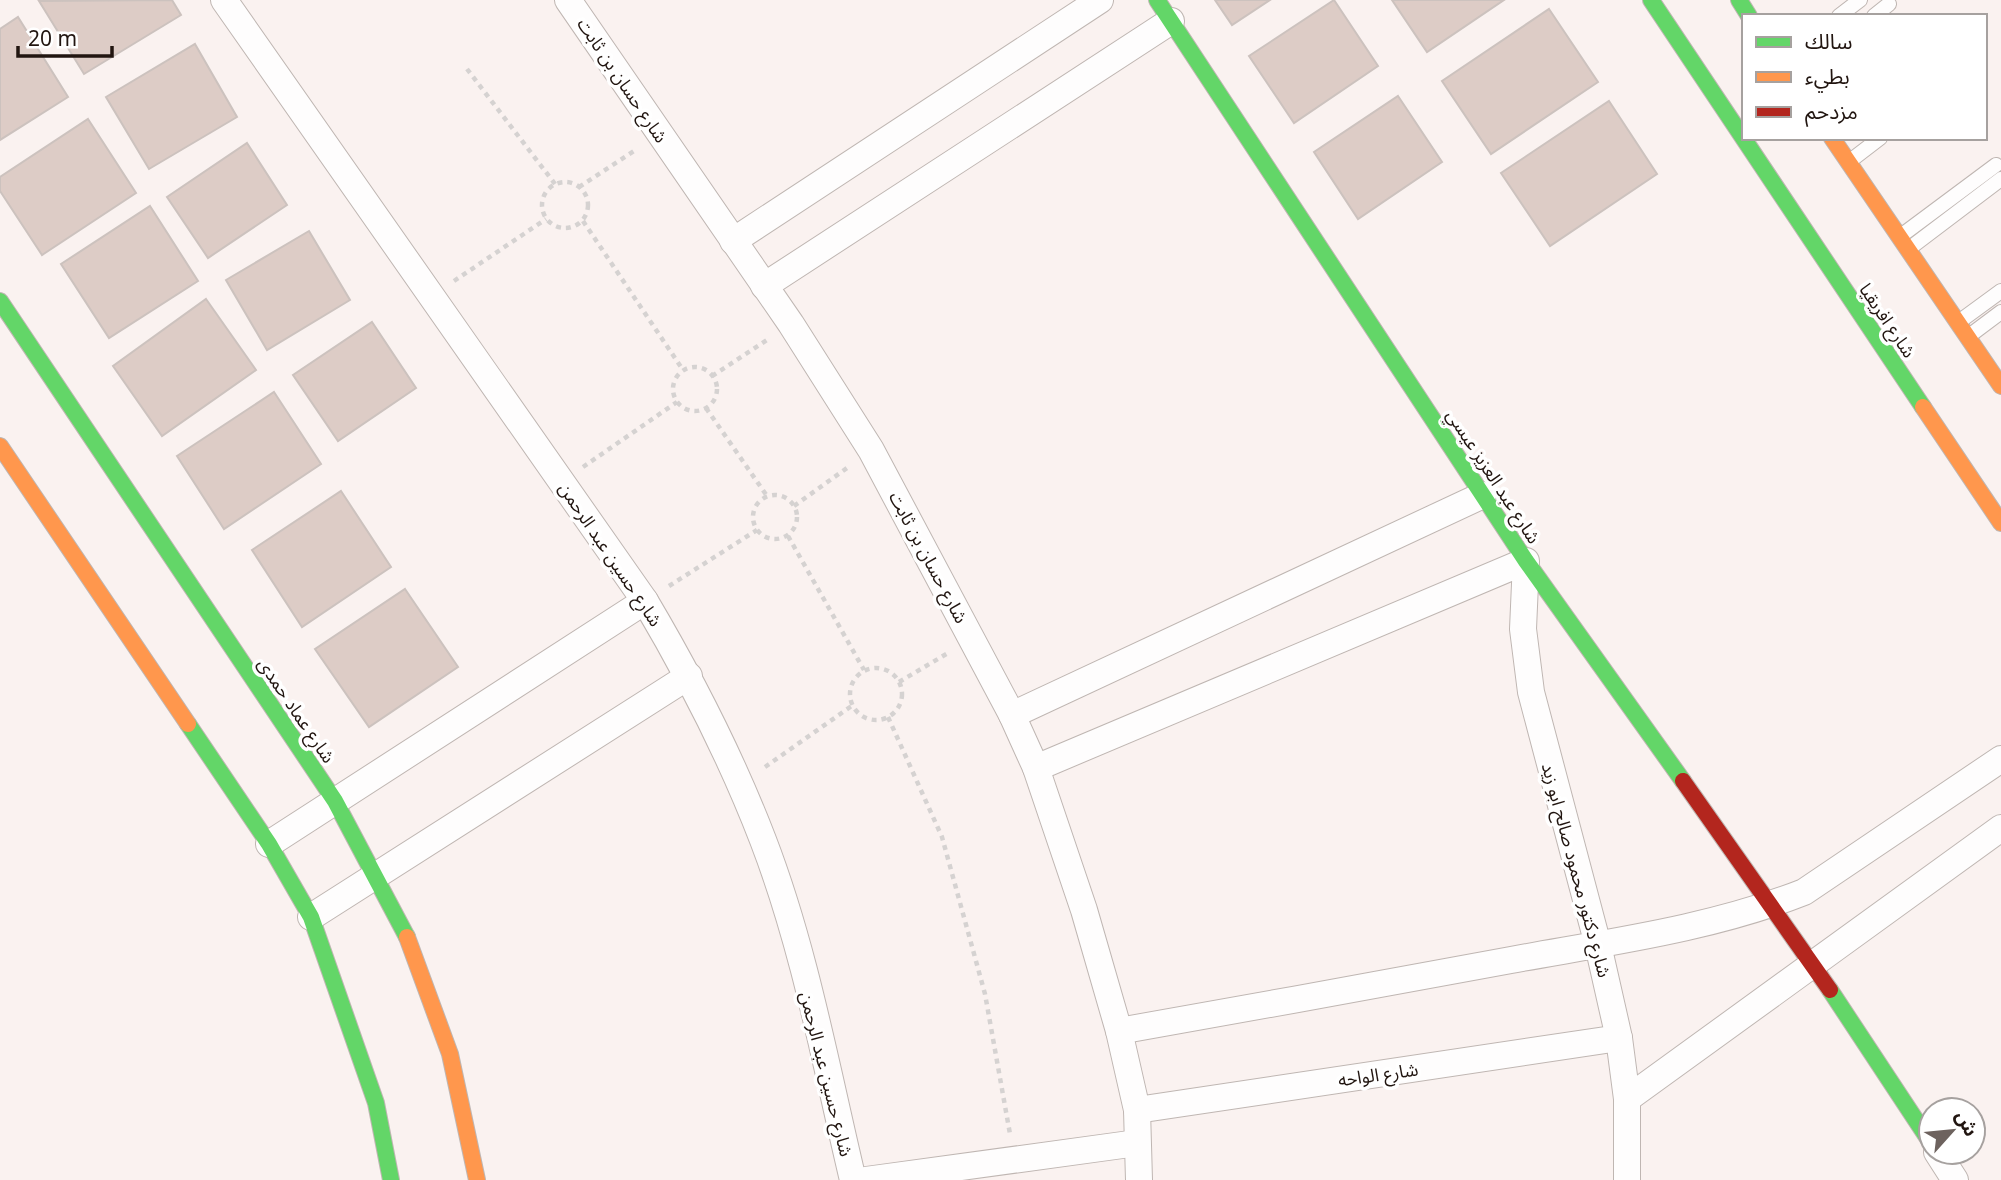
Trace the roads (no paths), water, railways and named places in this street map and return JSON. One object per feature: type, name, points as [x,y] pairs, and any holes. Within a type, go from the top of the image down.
[{"type":"street","name":"شارع حسين عبد الرحمن","points":[[224,0],[645,601],[689,676],[763,840],[797,948],[853,1180]]},
{"type":"street","name":"شارع حسان بن ثابت","points":[[568,0],[791,324],[871,450],[1012,715],[1036,768],[1084,910],[1119,1031],[1137,1110],[1139,1180]]},
{"type":"street","points":[[733,242],[1100,0]]},
{"type":"street","name":"شارع افريقيا","points":[[1651,0],[1742,136]]},
{"type":"street","points":[[764,286],[1164,11]]},
{"type":"street","name":"شارع عبد العزيز عيسي","points":[[1164,11],[1526,561],[1813,964]]},
{"type":"street","name":"شارع افريقيا","points":[[1745,140],[2001,523]]},
{"type":"street","points":[[1839,141],[1849,162],[2001,386]]},
{"type":"street","name":"شارع عماد حمدى","points":[[0,302],[335,801],[379,874],[424,977],[451,1055],[477,1180]]},
{"type":"street","points":[[0,446],[269,844],[311,918],[376,1103],[391,1180]]},
{"type":"street","points":[[1012,715],[1483,495]]},
{"type":"street","points":[[1036,768],[1526,561]]},
{"type":"street","name":"شارع دكتور محمود صالح ابو زيد","points":[[1526,561],[1525,659],[1542,739],[1598,944],[1619,1038],[1627,1098],[1627,1180]]},
{"type":"street","points":[[269,844],[645,601]]},
{"type":"street","points":[[311,918],[689,676]]},
{"type":"street","points":[[1119,1031],[1598,944],[1725,919],[1771,905],[1804,892],[2001,759]]},
{"type":"street","points":[[1627,1098],[2001,828]]},
{"type":"street","points":[[1813,964],[1917,1122]]},
{"type":"street","name":"شارع الواحه","points":[[1137,1110],[1619,1038]]},
{"type":"street","points":[[866,1180],[1137,1143]]},
{"type":"lane","points":[[1842,14],[1860,0]]},
{"type":"lane","points":[[1876,14],[1889,4]]},
{"type":"lane","points":[[1849,162],[1877,140]]},
{"type":"lane","points":[[1904,243],[1996,165]]},
{"type":"lane","points":[[1904,243],[2001,179]]},
{"type":"lane","points":[[1958,323],[2001,291]]},
{"type":"lane","points":[[1968,337],[2001,312]]}]
